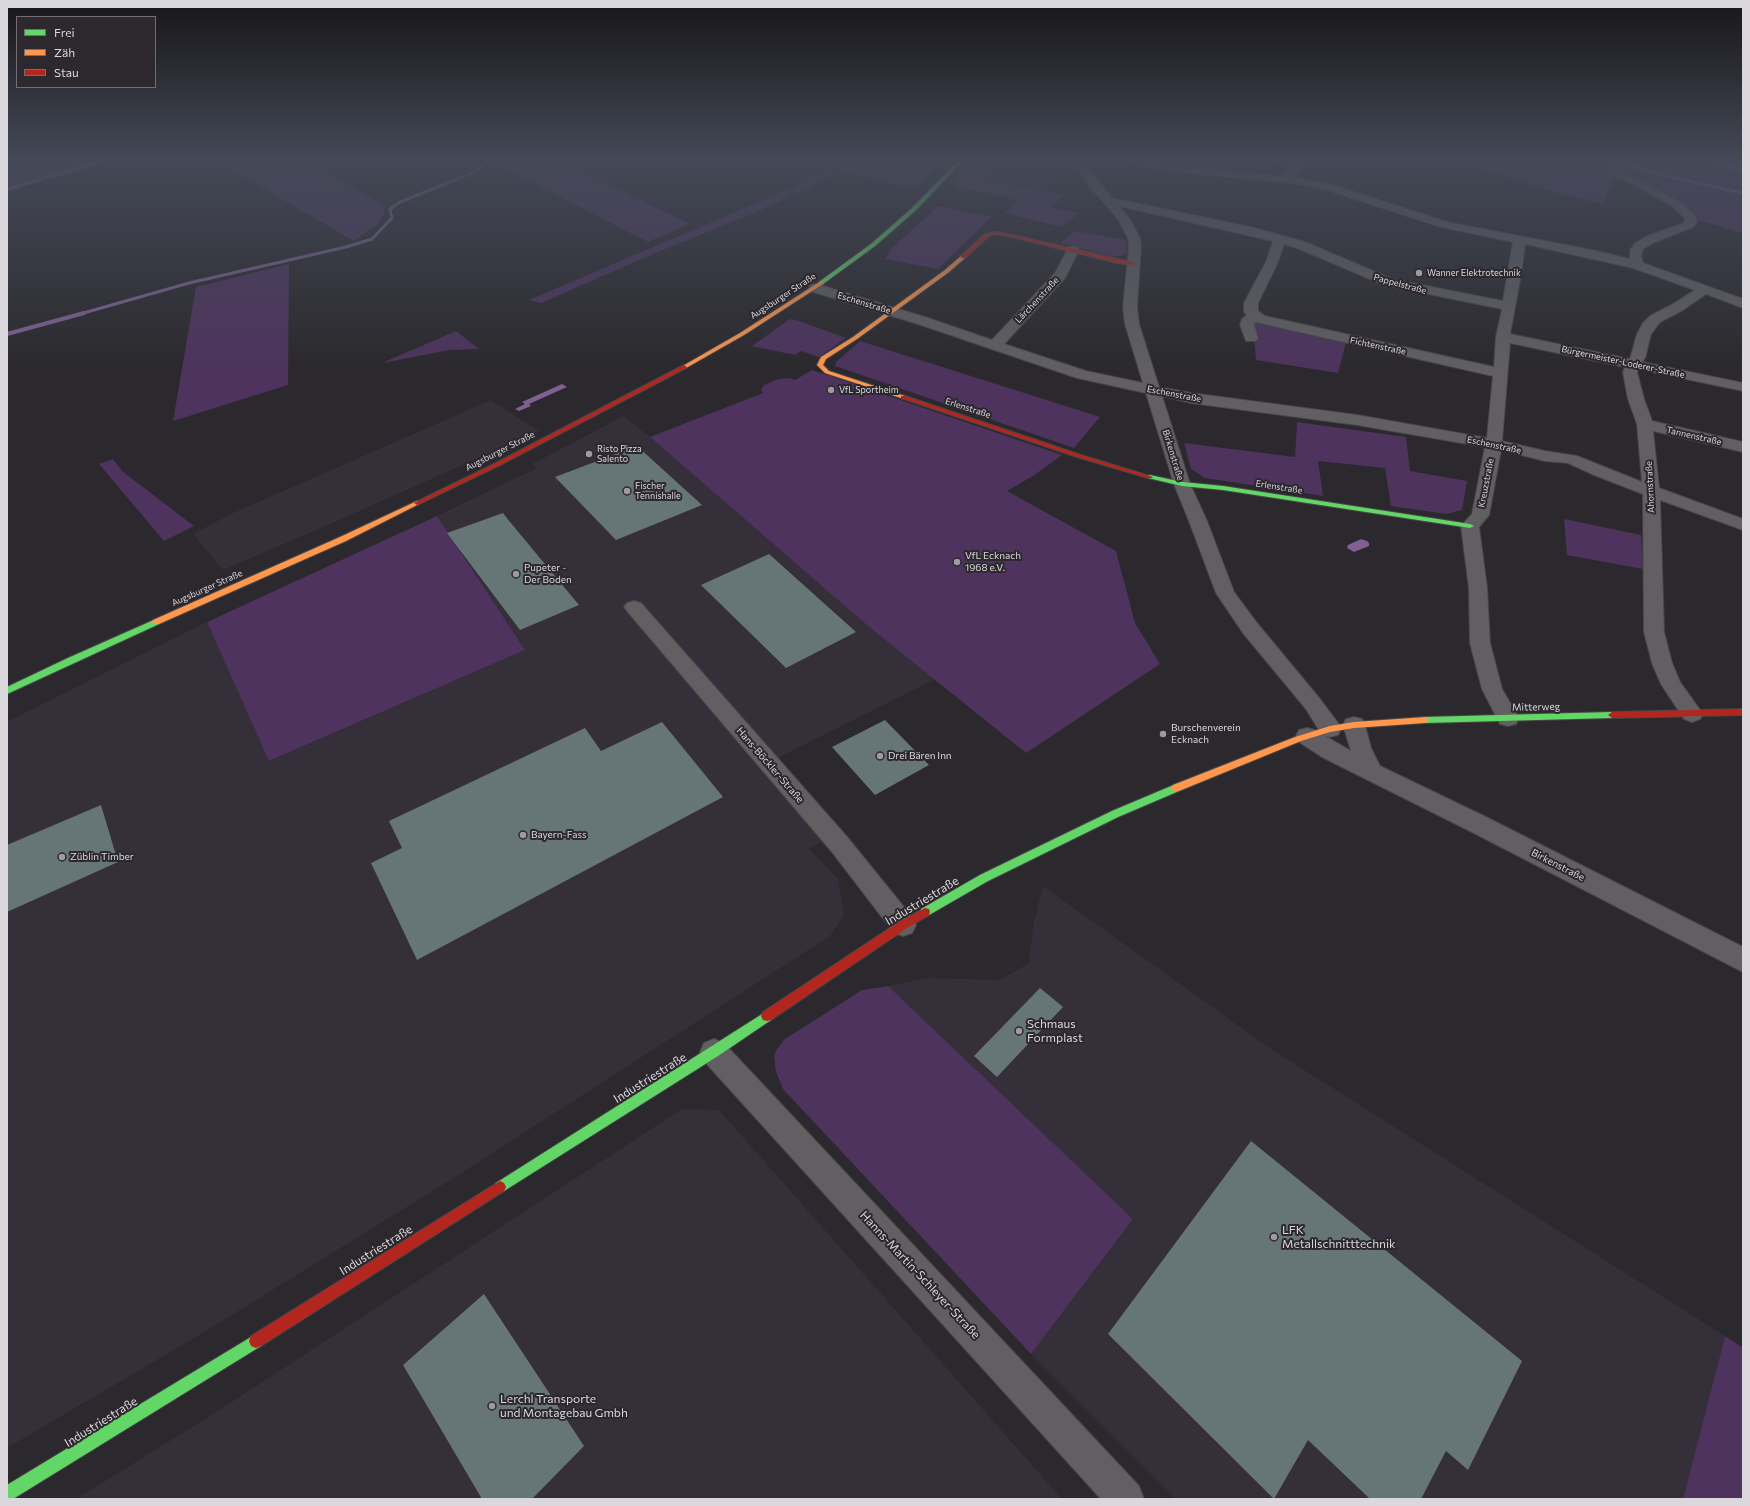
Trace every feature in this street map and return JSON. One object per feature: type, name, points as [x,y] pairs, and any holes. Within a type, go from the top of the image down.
[{"type":"street","name":"Augsburger Straße","points":[[7,691],[71,660],[343,539],[496,465],[660,380],[742,334],[815,288],[873,245],[889,231]]},
{"type":"street","name":"Birkenstraße","points":[[1131,231],[1134,238],[1130,307],[1132,324],[1182,484],[1198,521],[1225,593],[1250,628],[1313,704],[1330,729]]},
{"type":"street","name":"Pappelstraße","points":[[1251,231],[1301,245],[1365,274],[1388,282],[1418,290],[1509,306]]},
{"type":"street","points":[[1476,231],[1592,254],[1637,265],[1743,304]]},
{"type":"street","points":[[1637,265],[1635,256],[1636,250],[1639,246],[1651,239],[1675,231]]},
{"type":"street","name":"Erlenstraße","points":[[1133,263],[1004,234],[987,234],[947,271],[855,338],[824,358],[820,365],[827,372],[1078,456],[1152,478],[1182,484],[1223,488],[1470,526]]},
{"type":"street","points":[[1251,338],[1247,325],[1249,319],[1255,316],[1252,312],[1251,303],[1272,262],[1280,239]]},
{"type":"street","name":"Kreuzstraße","points":[[1470,526],[1480,515],[1494,444],[1502,373],[1503,337],[1519,240]]},
{"type":"street","name":"Lärchenstraße","points":[[994,346],[1061,275],[1073,250]]},
{"type":"street","name":"Eschenstraße","points":[[815,288],[891,311],[1082,375],[1191,398],[1371,423],[1494,444],[1544,456],[1568,469],[1600,472],[1743,525]]},
{"type":"street","name":"Ahornstraße","points":[[1692,714],[1671,684],[1662,663],[1654,632],[1651,490],[1645,424],[1636,399],[1630,372],[1633,364],[1638,358],[1644,334],[1648,326],[1655,319],[1678,307],[1705,289]]},
{"type":"street","name":"Fichtenstraße","points":[[1255,316],[1271,322],[1502,373]]},
{"type":"street","name":"Bürgermeister-Loderer-Straße","points":[[1503,337],[1743,387]]},
{"type":"street","name":"Tannenstraße","points":[[1645,424],[1743,447]]},
{"type":"street","points":[[1470,526],[1478,588],[1480,643],[1492,689],[1508,718]]},
{"type":"street","name":"Hans-Böckler-Straße","points":[[634,607],[840,845],[903,925]]},
{"type":"street","name":"Mitterweg","points":[[1330,729],[1354,725],[1443,719],[1743,712]]},
{"type":"street","points":[[1354,725],[1360,748],[1372,772]]},
{"type":"street","name":"Industriestraße","points":[[7,1494],[224,1361],[714,1052],[903,925],[984,878],[1115,814],[1232,765],[1307,736],[1330,729]]},
{"type":"street","name":"Birkenstraße","points":[[1307,736],[1330,751],[1478,824],[1743,960]]},
{"type":"street","name":"Hanns-Martin-Schleyer-Straße","points":[[714,1052],[1126,1499]]},
{"type":"shaded area","points":[[337,231],[368,231],[354,241]]},
{"type":"shaded area","points":[[627,231],[673,231],[648,242]]},
{"type":"shaded area","points":[[690,231],[709,231],[541,303],[529,300]]},
{"type":"shaded area","points":[[910,231],[976,231],[938,269],[885,259],[892,248]]},
{"type":"shaded area","points":[[1077,231],[1126,240],[1126,253],[1120,256],[1112,256],[1060,243]]},
{"type":"shaded area","points":[[289,264],[288,385],[173,421],[196,287]]},
{"type":"shaded area","points":[[790,319],[846,338],[819,357],[801,351],[795,355],[752,346]]},
{"type":"shaded area","points":[[1253,323],[1259,323],[1346,342],[1338,373],[1256,360]]},
{"type":"shaded area","points":[[456,331],[479,349],[450,350],[382,363]]},
{"type":"shaded area","points":[[860,341],[1100,417],[1074,448],[835,366],[836,362]]},
{"type":"shaded area","name":"VfL Ecknach 1968 e.V.","points":[[812,370],[1062,455],[1033,476],[1007,491],[1116,551],[1135,623],[1160,664],[1026,753],[868,626],[650,437],[763,393],[761,390],[764,385],[778,379],[790,378],[795,380]]},
{"type":"shaded area","points":[[562,384],[567,387],[529,404],[531,406],[519,411],[515,409],[525,404],[522,402]]},
{"type":"shaded area","points":[[491,400],[539,431],[223,570],[193,534],[231,514]]},
{"type":"shaded area","points":[[624,416],[868,626],[935,679],[778,758],[841,830],[809,849],[838,879],[844,915],[830,936],[452,1179],[206,1331],[7,1448],[7,722],[207,622],[270,761],[525,650],[437,516],[537,468],[532,464]]},
{"type":"shaded area","points":[[1297,422],[1406,437],[1410,471],[1467,481],[1462,510],[1446,514],[1391,506],[1385,468],[1318,461],[1323,496],[1205,478],[1191,469],[1184,443],[1295,457]]},
{"type":"shaded area","points":[[113,459],[122,471],[194,526],[164,541],[99,464]]},
{"type":"shaded area","points":[[437,516],[525,650],[269,761],[207,622]]},
{"type":"shaded area","points":[[1564,519],[1641,535],[1643,569],[1567,555]]},
{"type":"shaded area","points":[[1361,539],[1367,541],[1369,546],[1354,552],[1347,548],[1348,545]]},
{"type":"shaded area","points":[[1043,886],[1271,1049],[1725,1336],[1683,1499],[1176,1499],[1031,1354],[1133,1219],[888,986],[928,978],[1000,980],[1029,963],[1033,927]]},
{"type":"shaded area","points":[[888,986],[1133,1219],[1031,1354],[783,1089],[776,1072],[774,1056],[777,1049],[785,1039],[862,990]]},
{"type":"shaded area","points":[[682,1109],[719,1110],[1062,1499],[76,1499],[210,1416]]},
{"type":"shaded area","points":[[1725,1336],[1743,1348],[1743,1499],[1683,1499]]},
{"type":"building","name":"Fischer Tennishalle","points":[[637,446],[702,505],[616,540],[555,477]]},
{"type":"building","name":"Pupeter - Der Boden","points":[[503,513],[579,605],[520,630],[447,533]]},
{"type":"building","points":[[769,554],[856,632],[786,668],[701,585]]},
{"type":"building","name":"Drei Bären Inn","points":[[885,720],[929,765],[875,795],[832,747]]},
{"type":"building","name":"Bayern-Fass","points":[[662,722],[723,797],[417,960],[371,863],[402,848],[389,821],[585,728],[601,751]]},
{"type":"building","name":"Züblin Timber","points":[[101,805],[118,862],[7,912],[7,845]]},
{"type":"building","name":"Schmaus Formplast","points":[[1040,988],[1063,1007],[997,1077],[974,1056]]},
{"type":"building","name":"LFK Metallschnitttechnik","points":[[1251,1141],[1522,1361],[1468,1470],[1446,1451],[1421,1499],[1370,1499],[1308,1440],[1274,1499],[1108,1334]]},
{"type":"building","name":"Lerchl Transporte und Montagebau Gmbh","points":[[484,1294],[584,1446],[532,1499],[482,1499],[403,1365]]},
{"type":"waterway","points":[[80,314],[189,283],[346,247],[372,239],[379,231]]},
{"type":"waterway","points":[[7,334],[84,313]]},
{"type":"traffic: fast","points":[[821,283],[873,245],[889,231]]},
{"type":"traffic: fast","points":[[1150,477],[1182,484],[1223,488],[1470,526]]},
{"type":"traffic: fast","points":[[7,691],[71,660],[156,622]]},
{"type":"traffic: fast","points":[[1425,720],[1612,715]]},
{"type":"traffic: fast","points":[[925,912],[984,878],[1115,814],[1176,788]]},
{"type":"traffic: fast","points":[[500,1187],[714,1052],[767,1016]]},
{"type":"traffic: fast","points":[[7,1494],[256,1341]]},
{"type":"traffic: slow","points":[[903,397],[827,372],[820,365],[823,358],[855,338],[947,271],[963,257]]},
{"type":"traffic: slow","points":[[684,367],[742,334],[821,283]]},
{"type":"traffic: slow","points":[[156,622],[343,539],[417,503]]},
{"type":"traffic: slow","points":[[1176,788],[1298,739],[1330,729],[1354,725],[1425,720]]},
{"type":"traffic: jam","points":[[963,257],[987,235],[994,233],[1004,234],[1117,261],[1133,263]]},
{"type":"traffic: jam","points":[[417,503],[496,465],[684,367]]},
{"type":"traffic: jam","points":[[903,397],[1079,456],[1150,477]]},
{"type":"traffic: jam","points":[[1612,715],[1743,712]]},
{"type":"traffic: jam","points":[[767,1016],[903,925],[925,912]]},
{"type":"traffic: jam","points":[[256,1341],[500,1187]]},
{"type":"place","name":"Wanner Elektrotechnik","points":[[1419,273]]},
{"type":"place","name":"VfL Sportheim","points":[[831,390]]},
{"type":"place","name":"Risto Pizza Salento","points":[[589,454]]},
{"type":"place","name":"Fischer Tennishalle","points":[[627,491]]},
{"type":"place","name":"VfL Ecknach 1968 e.V.","points":[[957,562]]},
{"type":"place","name":"Pupeter - Der Boden","points":[[516,574]]},
{"type":"place","name":"Burschenverein Ecknach","points":[[1163,734]]},
{"type":"place","name":"Drei Bären Inn","points":[[880,756]]},
{"type":"place","name":"Bayern-Fass","points":[[523,835]]},
{"type":"place","name":"Züblin Timber","points":[[62,857]]},
{"type":"place","name":"Schmaus Formplast","points":[[1019,1031]]},
{"type":"place","name":"LFK Metallschnitttechnik","points":[[1274,1237]]},
{"type":"place","name":"Lerchl Transporte und Montagebau Gmbh","points":[[492,1406]]}]
